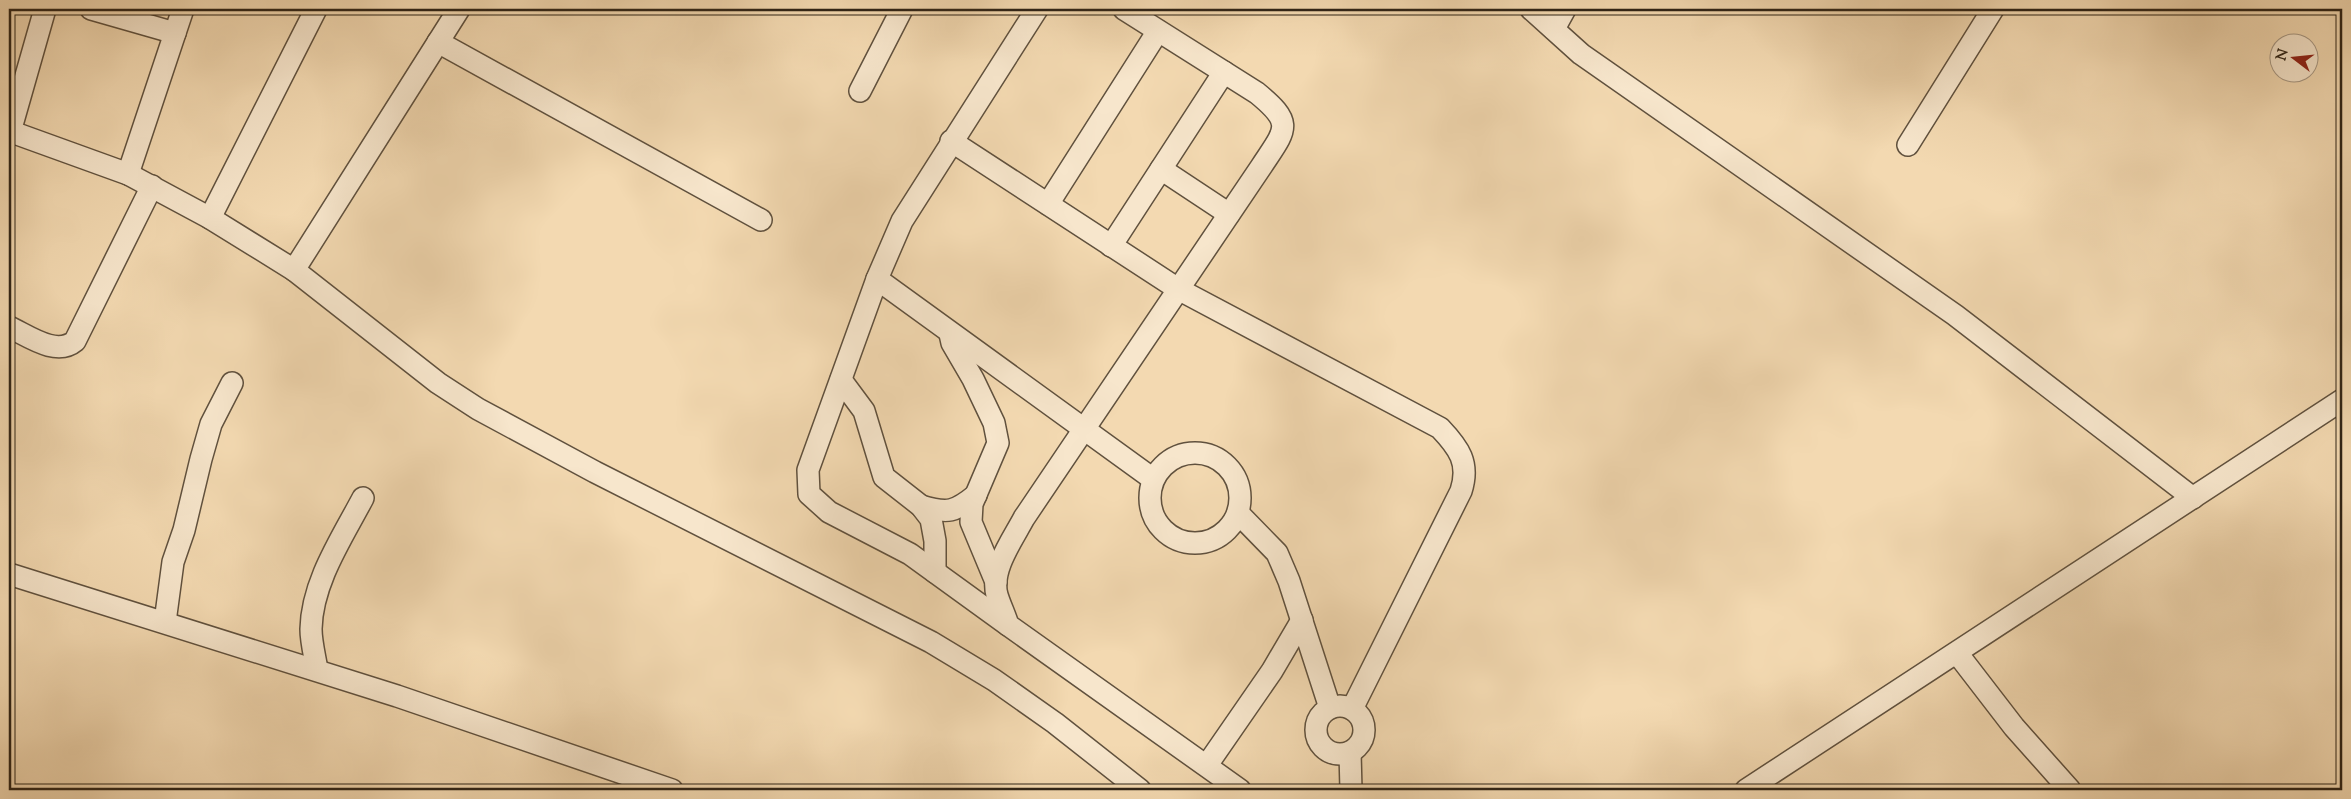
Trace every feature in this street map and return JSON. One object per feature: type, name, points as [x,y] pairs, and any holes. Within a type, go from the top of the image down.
[{"type":"street","points":[[45,9],[10,132],[128,174],[210,218],[294,270],[438,383],[478,409],[595,472],[931,642],[994,680],[1055,723],[1140,790]]},
{"type":"street","points":[[91,9],[175,33]]},
{"type":"street","points":[[128,174],[183,9]]},
{"type":"street","points":[[210,218],[316,9]]},
{"type":"street","points":[[294,270],[459,9]]},
{"type":"street","points":[[860,91],[902,9]]},
{"type":"street","points":[[1037,9],[951,141],[902,221],[877,279],[808,470],[809,494],[829,512],[910,554],[1240,790]]},
{"type":"street","points":[[996,582],[1000,565],[1024,518],[1279,141],[1283,127],[1283,118],[1276,108],[1257,93],[1124,9]]},
{"type":"street","points":[[1531,9],[1581,54],[1955,316],[2193,498]]},
{"type":"street","points":[[1554,29],[1565,9]]},
{"type":"street","points":[[1908,145],[1992,9]]},
{"type":"street","points":[[1048,204],[1158,30]]},
{"type":"street","points":[[438,42],[761,220]]},
{"type":"street","points":[[1111,246],[1224,72]]},
{"type":"street","points":[[951,141],[1178,289],[1440,428],[1458,447],[1465,466],[1461,491],[1352,709]]},
{"type":"street","points":[[1161,169],[1229,214]]},
{"type":"street","points":[[9,327],[59,348],[68,347],[75,341],[152,186]]},
{"type":"street","points":[[877,279],[1153,479]]},
{"type":"street","points":[[950,332],[952,343],[973,378],[994,423],[998,443],[972,504],[971,522],[996,582],[997,594],[1008,624]]},
{"type":"street","points":[[841,380],[864,411],[884,477],[921,506],[931,519],[935,541],[935,572]]},
{"type":"street","points":[[165,622],[173,562],[184,530],[201,459],[211,424],[232,383]]},
{"type":"street","points":[[1747,790],[2342,400]]},
{"type":"street","points":[[1189,452],[1204,453],[1219,459],[1230,469],[1238,482],[1240,497],[1238,513],[1230,527],[1218,538],[1202,543],[1186,543],[1171,537],[1159,526],[1152,511],[1149,495],[1153,479],[1162,466],[1174,457],[1189,452]]},
{"type":"street","points":[[921,506],[941,512],[959,509],[976,495]]},
{"type":"street","points":[[317,670],[311,630],[319,588],[333,554],[363,498]]},
{"type":"street","points":[[1238,513],[1277,553],[1302,620],[1330,708]]},
{"type":"street","points":[[9,574],[317,670],[672,790]]},
{"type":"street","points":[[1207,765],[1262,686],[1302,620]]},
{"type":"street","points":[[1957,653],[2065,789]]},
{"type":"street","points":[[1341,706],[1352,709],[1363,722],[1365,731],[1358,747],[1350,752],[1334,754],[1320,744],[1316,728],[1324,713],[1330,708],[1341,706]]},
{"type":"street","points":[[1350,752],[1352,790]]}]
